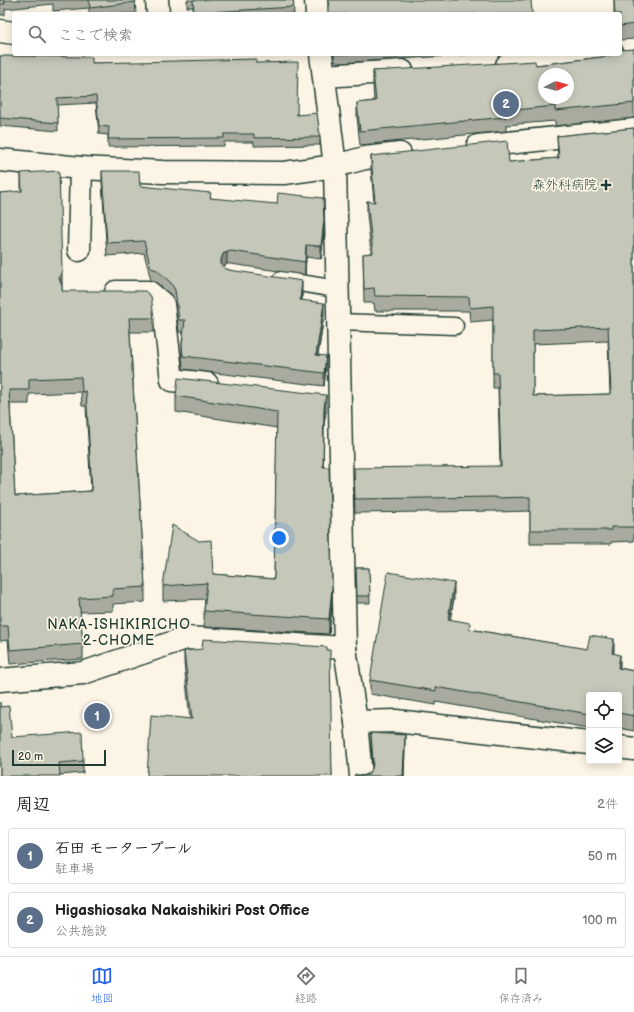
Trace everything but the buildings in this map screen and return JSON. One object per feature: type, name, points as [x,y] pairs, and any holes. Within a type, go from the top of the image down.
[{"type":"street","points":[[157,0],[158,12]]},
{"type":"street","points":[[316,0],[318,12]]},
{"type":"street","points":[[0,31],[12,33]]},
{"type":"street","points":[[622,52],[634,51]]},
{"type":"street","points":[[321,56],[335,166],[345,648],[356,722],[361,776]]},
{"type":"street","points":[[490,66],[601,59],[608,56]]},
{"type":"street","points":[[324,76],[419,70]]},
{"type":"street","points":[[460,148],[634,130]]},
{"type":"street","points":[[0,160],[81,168],[163,172],[284,173],[335,166],[366,158],[421,152]]},
{"type":"street","points":[[79,250],[81,168]]},
{"type":"street","points":[[94,292],[149,292],[162,304],[172,380],[226,386]]},
{"type":"street","points":[[317,397],[340,400]]},
{"type":"street","points":[[0,680],[84,673],[186,638],[345,648]]},
{"type":"street","points":[[356,722],[396,721],[586,743]]},
{"type":"street","points":[[622,747],[634,749]]},
{"type":"lane","points":[[268,278],[337,289]]},
{"type":"lane","points":[[338,322],[455,326]]},
{"type":"place","name":"Higashiosaka Nakaishikiri Post Office","points":[[506,104]]},
{"type":"place","name":"森外科病院","points":[[606,185]]},
{"type":"place","name":"石田 モータープール","points":[[97,716]]},
{"type":"district","name":"NAKA-ISHIKIRICHO 2-CHOME","points":[[119,632]]}]
